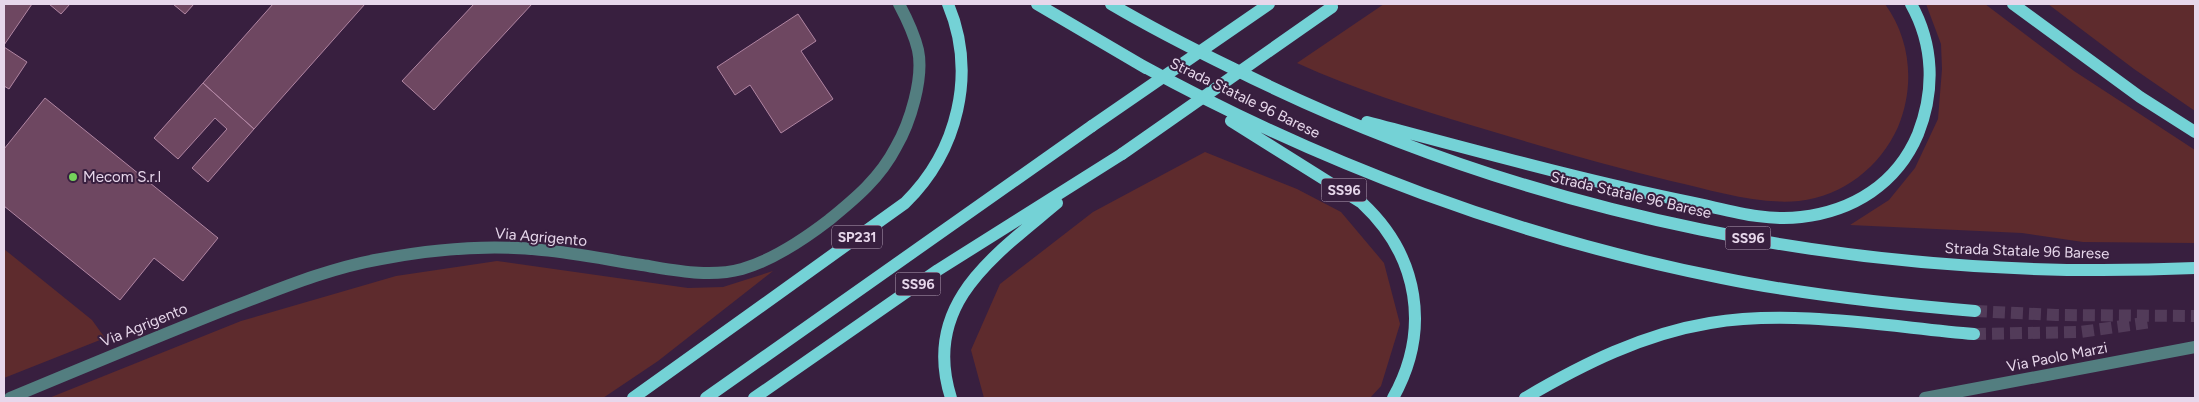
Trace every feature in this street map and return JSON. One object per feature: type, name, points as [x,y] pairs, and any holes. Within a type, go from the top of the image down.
[{"type":"main road","name":"SP231","points":[[633,398],[905,203],[917,190],[944,149],[959,107],[960,54],[957,32],[948,4]]},
{"type":"main road","points":[[1037,4],[1141,65]]},
{"type":"main road","name":"Strada Statale 96 Barese","points":[[1111,4],[1176,40],[1320,110],[1442,158],[1553,194],[1612,210],[1764,241],[1880,258],[1987,268],[2070,271],[2195,268]]},
{"type":"main road","name":"SS96","points":[[706,398],[1092,126],[1269,4]]},
{"type":"main road","name":"SS96","points":[[1320,110],[1670,198],[1772,217],[1799,218],[1817,215],[1847,206],[1875,191],[1896,171],[1917,137],[1928,103],[1930,68],[1923,31],[1911,4]]},
{"type":"main road","points":[[2013,4],[2140,97],[2195,132]]},
{"type":"main road","name":"SS96","points":[[754,398],[938,270],[1122,154],[1335,5]]},
{"type":"main road","name":"Strada Statale 96 Barese","points":[[1141,65],[1233,114],[1337,160],[1525,227],[1616,253],[1730,280],[1851,300],[1975,311]]},
{"type":"main road","name":"SS96","points":[[1141,65],[1346,191],[1376,216],[1389,232],[1407,266],[1414,294],[1415,316],[1409,361],[1392,398]]},
{"type":"main road","name":"SS96","points":[[950,398],[945,372],[944,344],[950,318],[964,291],[989,261],[1087,177]]},
{"type":"main road","points":[[1525,398],[1573,371],[1621,348],[1655,336],[1710,323],[1792,318],[1974,334]]},
{"type":"street","name":"Via Agrigento","points":[[10,398],[135,346],[293,284],[380,259],[462,248],[508,248],[542,250],[692,273],[740,270],[770,258],[816,230],[862,194],[887,166],[902,137],[911,112],[918,82],[919,53],[910,25],[899,4]]},
{"type":"street","name":"Via Paolo Marzi","points":[[1925,398],[2195,347]]},
{"type":"shaded area","points":[[1384,4],[1885,4],[1894,18],[1905,48],[1908,64],[1907,96],[1898,127],[1881,155],[1870,167],[1845,186],[1815,198],[1799,201],[1783,202],[1751,199],[1646,175],[1572,155],[1384,98],[1297,63]]},
{"type":"shaded area","points":[[1926,4],[1985,4],[2074,71],[2195,150],[2195,243],[2083,242],[2022,233],[1850,225],[1889,200],[1915,168],[1938,119],[1942,69],[1941,44]]},
{"type":"shaded area","points":[[2048,4],[2195,4],[2195,111],[2134,69]]},
{"type":"shaded area","points":[[1205,152],[1297,189],[1341,212],[1384,263],[1400,324],[1381,386],[1370,398],[984,398],[971,350],[1000,284],[1093,212]]},
{"type":"shaded area","points":[[4,249],[92,320],[105,338],[4,378]]},
{"type":"shaded area","points":[[497,261],[688,288],[723,287],[773,271],[658,361],[603,398],[49,398],[241,321],[396,276]]},
{"type":"building","points":[[4,4],[32,4],[4,45]]},
{"type":"building","points":[[49,4],[70,4],[61,14]]},
{"type":"building","points":[[173,4],[194,4],[185,14]]},
{"type":"building","points":[[273,4],[365,4],[254,129],[203,83]]},
{"type":"building","points":[[474,4],[532,4],[434,110],[402,81]]},
{"type":"building","points":[[798,14],[816,41],[801,51],[833,99],[781,133],[750,85],[735,95],[717,67]]},
{"type":"building","points":[[4,47],[27,62],[9,89],[4,86]]},
{"type":"building","points":[[203,83],[254,129],[208,182],[192,168],[227,129],[215,118],[178,159],[154,138]]},
{"type":"building","name":"Mecom S.r.l","points":[[45,98],[218,238],[183,281],[154,258],[120,300],[4,206],[4,149]]},
{"type":"tunnel","points":[[1975,311],[2056,315],[2195,316]]},
{"type":"tunnel","points":[[1974,334],[2080,332],[2152,322]]},
{"type":"place","name":"Mecom S.r.l","points":[[73,177]]}]
